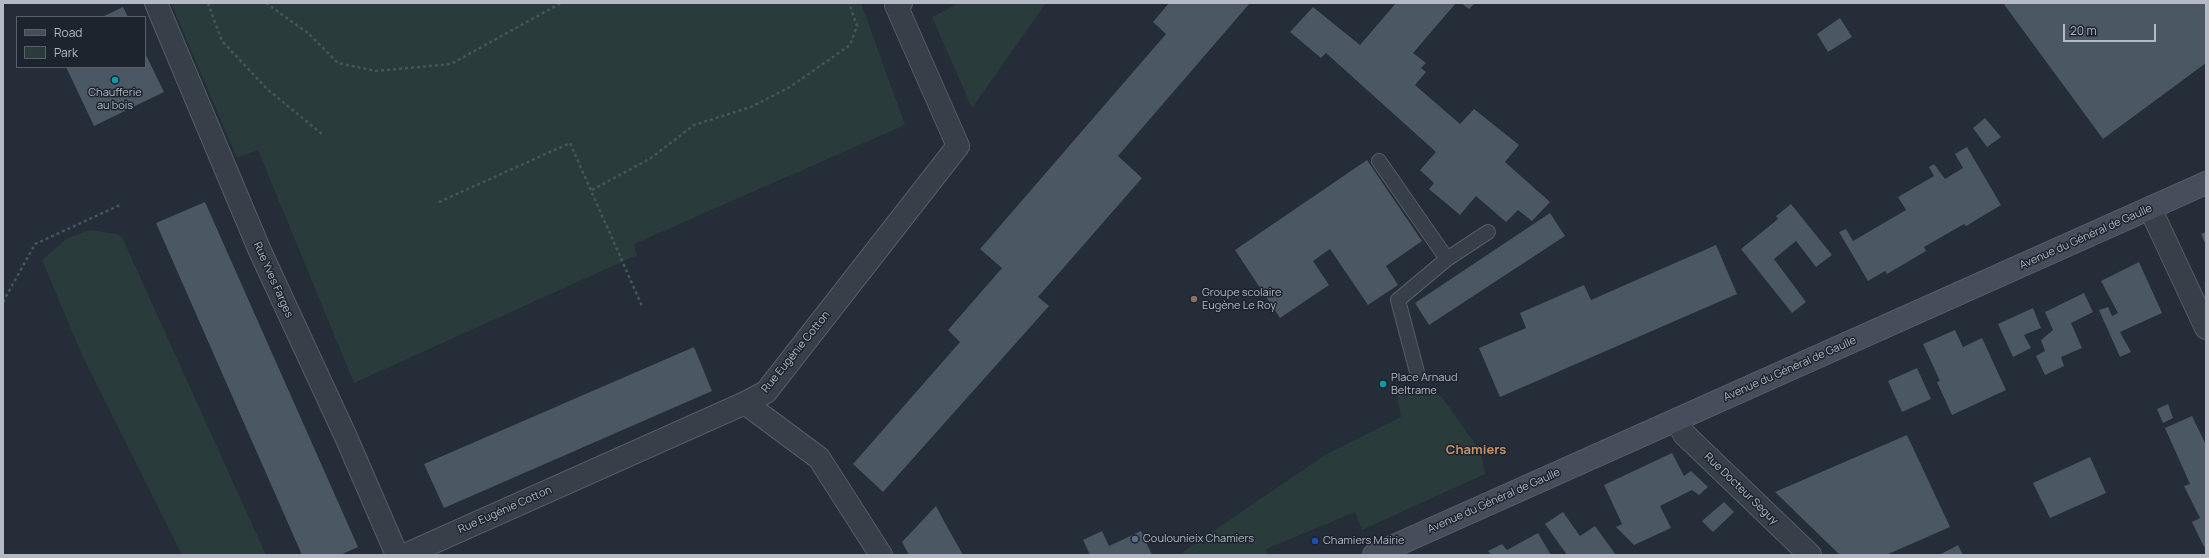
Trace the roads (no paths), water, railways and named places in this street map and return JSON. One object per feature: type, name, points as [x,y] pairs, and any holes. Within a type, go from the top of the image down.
[{"type":"main road","name":"Avenue du Général de Gaulle","points":[[1374,555],[2206,183]]},
{"type":"street","name":"Rue Yves Farges","points":[[156,3],[260,251],[346,437],[396,555]]},
{"type":"street","name":"Rue Eugénie Cotton","points":[[405,555],[745,404],[766,392],[958,146],[896,6],[900,3]]},
{"type":"street","points":[[2150,208],[2206,328]]},
{"type":"street","points":[[745,404],[819,458],[881,555]]},
{"type":"street","name":"Rue Docteur Seguy","points":[[1677,420],[1684,434],[1810,555]]},
{"type":"lane","points":[[1379,161],[1447,259]]},
{"type":"lane","points":[[1418,372],[1398,300],[1447,259],[1488,232]]},
{"type":"place","name":"Chaufferie au bois","points":[[115,80]]},
{"type":"place","name":"Groupe scolaire Eugène Le Roy","points":[[1194,299]]},
{"type":"place","name":"Place Arnaud Beltrame","points":[[1383,384]]},
{"type":"place","name":"Coulounieix Chamiers","points":[[1135,539]]},
{"type":"place","name":"Chamiers Mairie","points":[[1315,541]]},
{"type":"district","name":"Chamiers","points":[[1476,450]]}]
